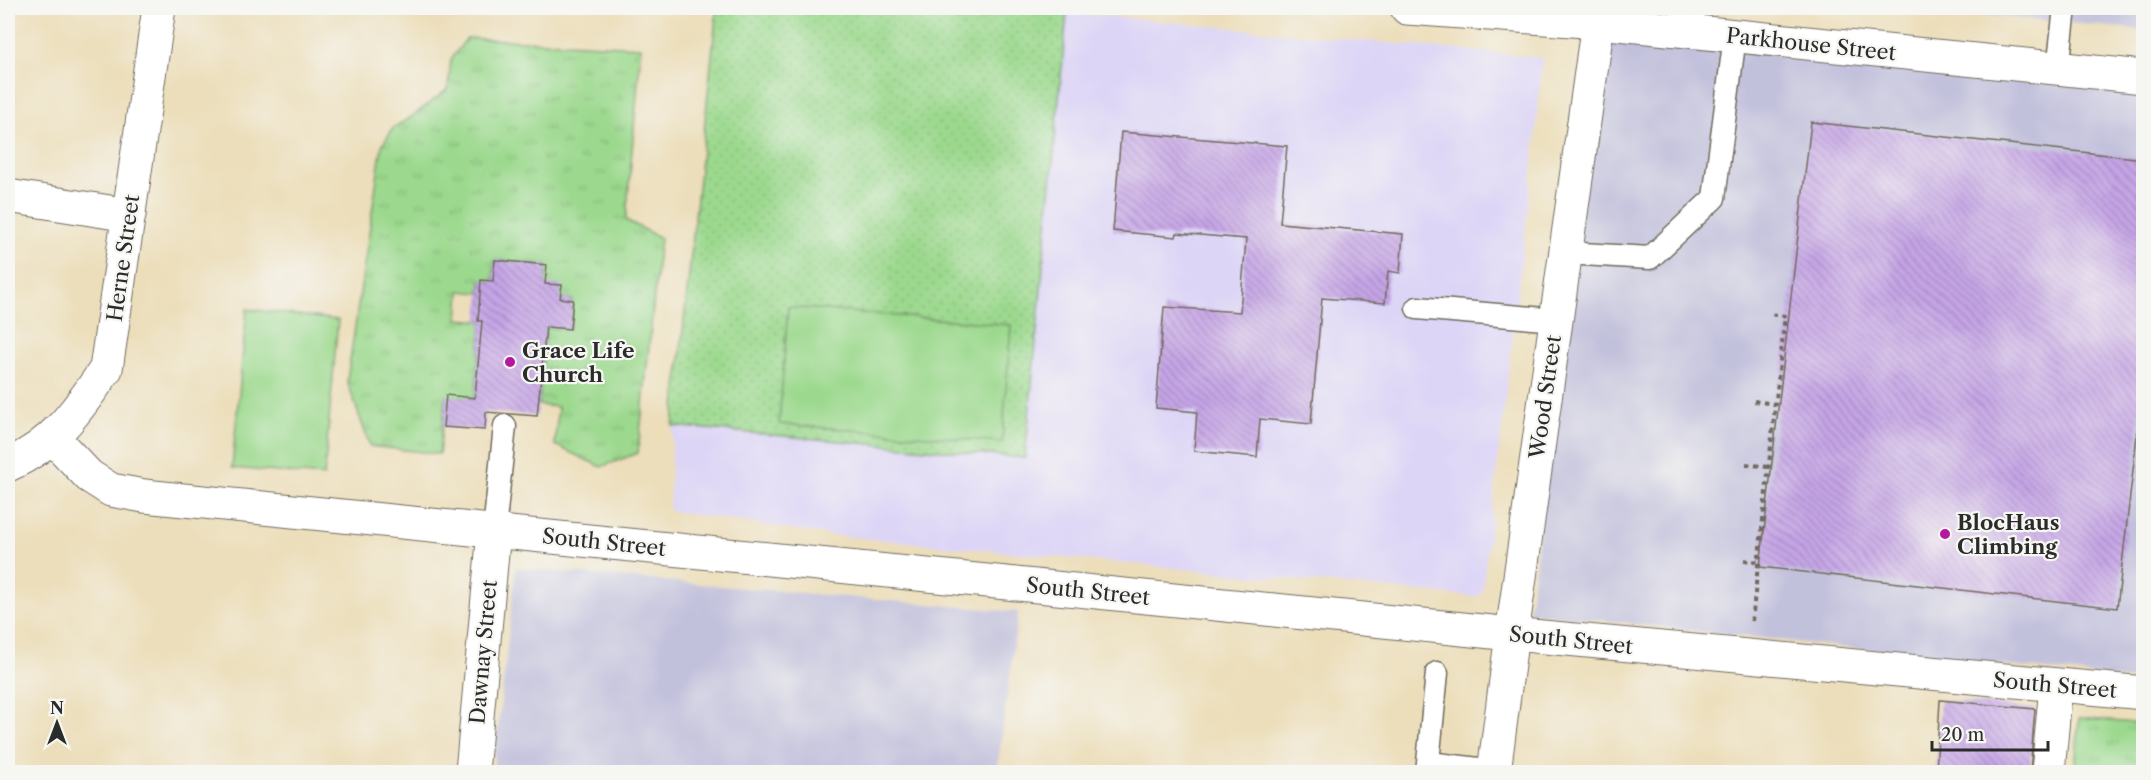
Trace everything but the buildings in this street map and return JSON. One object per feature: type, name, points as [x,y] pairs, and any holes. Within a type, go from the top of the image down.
[{"type":"street","name":"Herne Street","points":[[8,465],[30,455],[53,438],[86,398],[106,369],[159,8]]},
{"type":"street","name":"Parkhouse Street","points":[[1407,8],[1598,22],[2144,77]]},
{"type":"street","name":"Wood Street","points":[[1494,772],[1598,22]]},
{"type":"street","points":[[8,196],[129,215]]},
{"type":"street","name":"South Street","points":[[53,438],[89,477],[111,490],[144,496],[1512,634],[2144,693]]},
{"type":"street","name":"Dawnay Street","points":[[472,772],[494,531]]},
{"type":"street","points":[[2048,772],[2056,686]]},
{"type":"lane","points":[[2058,69],[2065,8]]},
{"type":"lane","points":[[1565,253],[1650,258],[1714,198],[1735,36]]},
{"type":"lane","points":[[1417,308],[1556,320]]},
{"type":"lane","points":[[494,531],[505,426]]},
{"type":"lane","points":[[1437,673],[1428,768],[1494,772]]},
{"type":"path","points":[[1749,657],[1785,316],[1769,314]]},
{"type":"path","points":[[1754,401],[1775,404]]},
{"type":"path","points":[[1746,464],[1768,467]]},
{"type":"path","points":[[1744,560],[1758,562]]},
{"type":"shaded area","points":[[717,8],[994,8],[1129,18],[1542,58],[1534,156],[1482,593],[1475,597],[831,535],[669,511],[673,426]]},
{"type":"shaded area","points":[[1881,8],[2143,8],[2143,30],[2006,17]]},
{"type":"shaded area","points":[[1603,38],[2143,90],[2143,681],[1529,612]]},
{"type":"shaded area","points":[[516,568],[1018,612],[997,772],[493,772]]},
{"type":"green space","points":[[717,8],[994,8],[1067,13],[1025,458],[673,426]]},
{"type":"green space","points":[[467,38],[641,47],[626,220],[660,238],[638,453],[601,467],[555,445],[558,407],[539,405],[546,327],[570,329],[573,300],[556,297],[545,284],[547,265],[495,260],[493,281],[481,280],[480,293],[460,291],[458,319],[482,321],[475,398],[446,396],[439,454],[370,446],[347,381],[382,145],[394,127],[410,118],[448,89],[451,59]]},
{"type":"green space","points":[[788,307],[1011,325],[1002,442],[779,424]]},
{"type":"green space","points":[[247,309],[338,320],[324,476],[232,468]]},
{"type":"green space","points":[[2079,718],[2143,724],[2143,772],[2075,772]]},
{"type":"place","name":"Grace Life Church","points":[[510,362]]},
{"type":"place","name":"BlocHaus Climbing","points":[[1945,534]]}]
